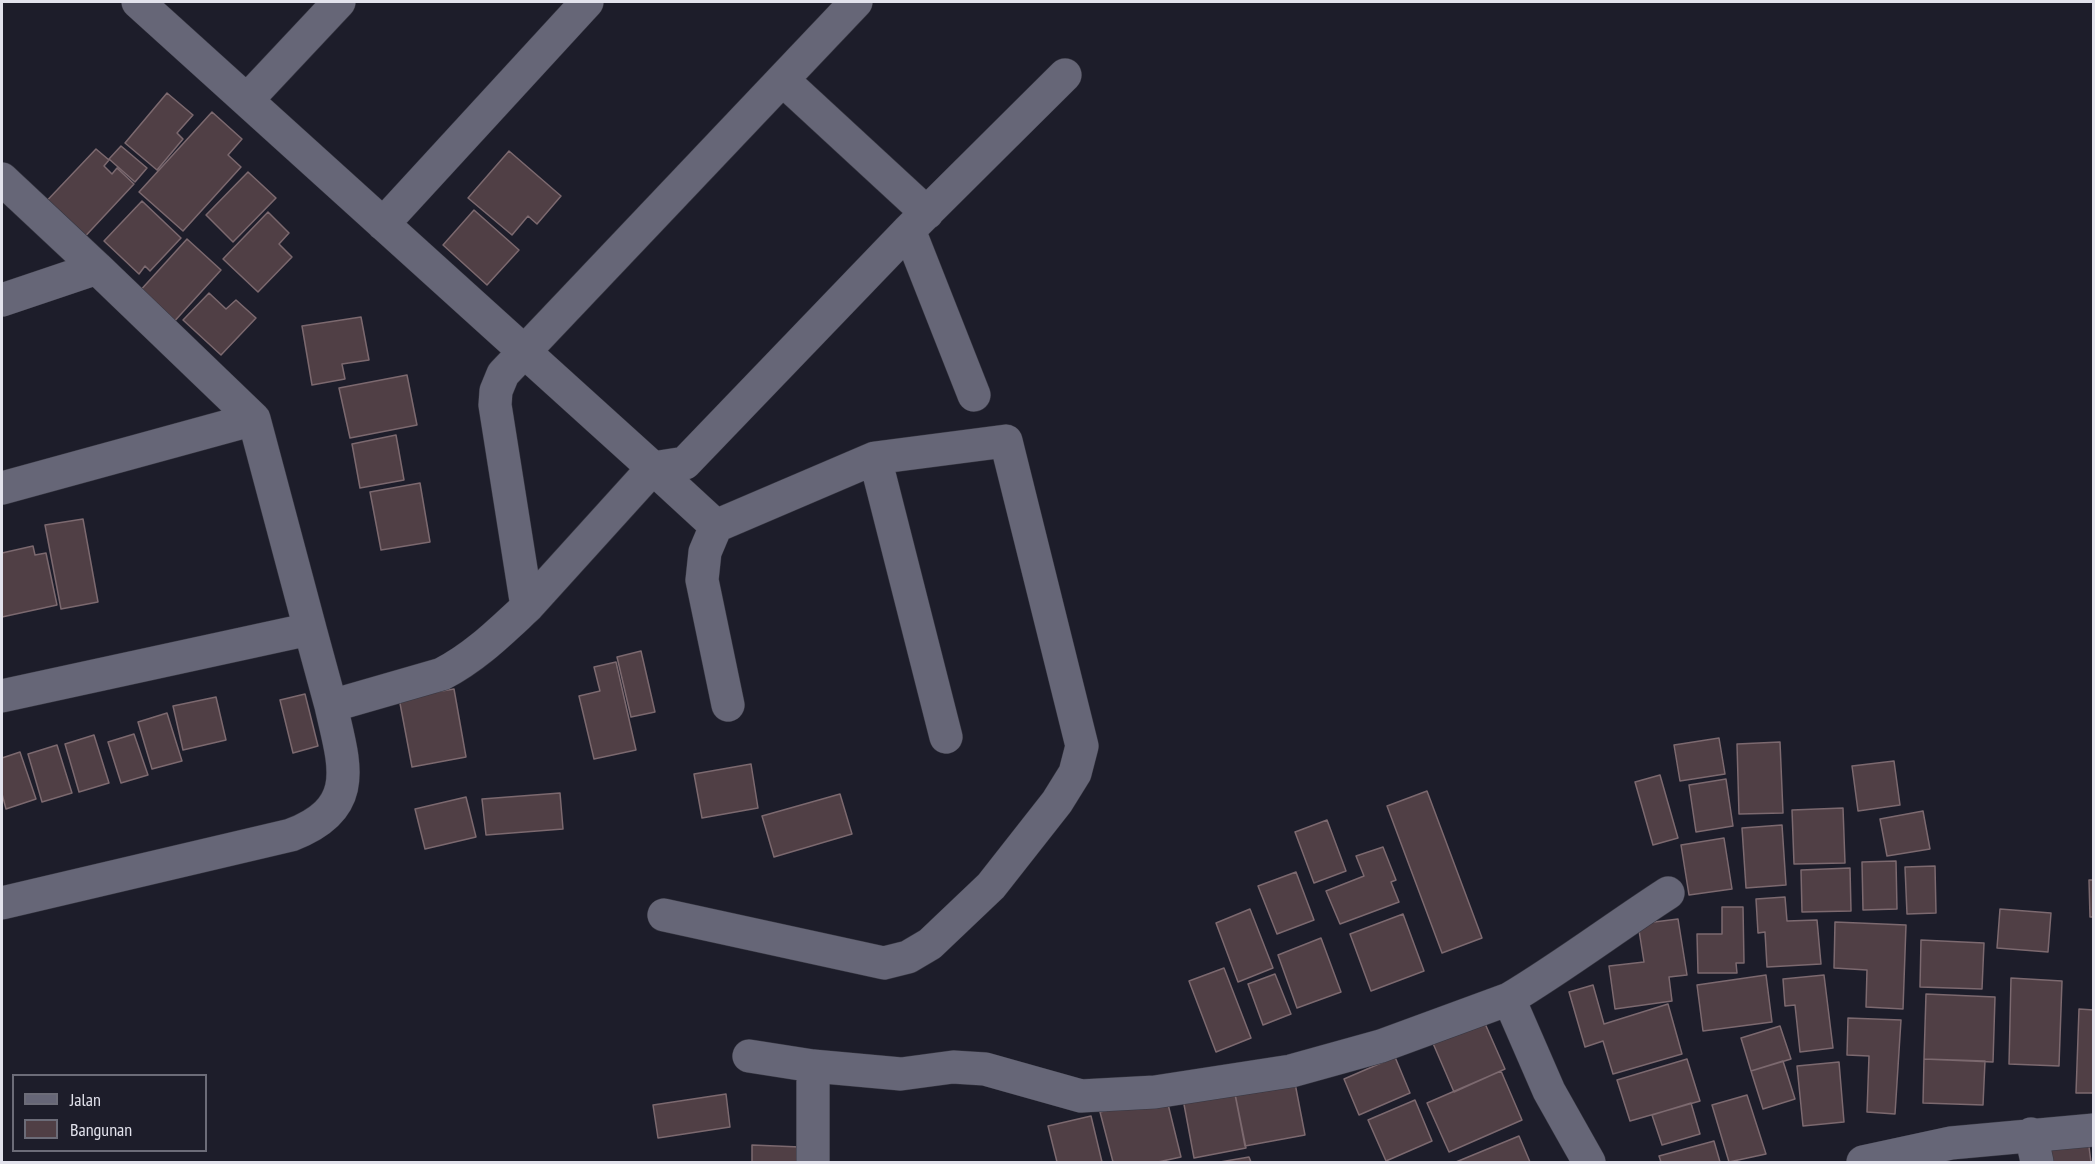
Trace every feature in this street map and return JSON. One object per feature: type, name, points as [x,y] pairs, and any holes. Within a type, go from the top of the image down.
[{"type":"street","points":[[138,2],[716,526]]},
{"type":"street","points":[[247,100],[339,2]]},
{"type":"street","points":[[383,224],[587,2]]},
{"type":"street","points":[[527,607],[495,405],[496,391],[503,375],[784,81],[849,4]]},
{"type":"street","points":[[332,706],[442,674],[489,644],[527,607],[653,468],[685,463],[918,221],[1065,75]]},
{"type":"street","points":[[784,81],[918,221],[974,395]]},
{"type":"street","points":[[2,179],[254,419],[332,706],[345,772],[340,794],[329,813],[308,828],[291,835],[2,903]]},
{"type":"street","points":[[2,300],[97,268]]},
{"type":"street","points":[[2,488],[254,419]]},
{"type":"street","points":[[664,915],[884,963],[908,957],[930,944],[992,886],[1057,802],[1075,773],[1082,746],[1006,441],[875,458],[716,526],[705,552],[702,580],[728,705]]},
{"type":"street","points":[[875,458],[946,737]]},
{"type":"street","points":[[2,696],[310,629]]},
{"type":"street","points":[[749,1056],[813,1066],[902,1074],[953,1066],[985,1069],[1081,1096],[1155,1092],[1291,1071],[1381,1046],[1509,999],[1567,965],[1611,930],[1668,893]]},
{"type":"street","points":[[1509,999],[1550,1091],[1589,1162]]},
{"type":"street","points":[[813,1066],[813,1162]]},
{"type":"street","points":[[1863,1162],[1951,1143],[2034,1148],[2094,1130]]},
{"type":"building","points":[[167,93],[193,115],[177,133],[183,139],[157,170],[125,143]]},
{"type":"building","points":[[212,112],[242,139],[228,155],[241,167],[183,231],[139,192]]},
{"type":"building","points":[[121,146],[147,168],[135,182],[109,159]]},
{"type":"building","points":[[96,149],[109,160],[104,166],[112,174],[117,168],[134,184],[78,244],[40,208]]},
{"type":"building","points":[[509,151],[561,196],[537,224],[528,216],[512,235],[468,198]]},
{"type":"building","points":[[248,172],[276,198],[233,242],[206,215]]},
{"type":"building","points":[[142,201],[181,238],[150,271],[145,266],[139,274],[104,241]]},
{"type":"building","points":[[474,210],[519,250],[487,285],[443,245]]},
{"type":"building","points":[[268,212],[289,233],[279,244],[292,257],[258,292],[223,259]]},
{"type":"building","points":[[187,239],[221,270],[172,324],[138,293]]},
{"type":"building","points":[[209,293],[226,309],[236,300],[256,318],[221,355],[183,320]]},
{"type":"building","points":[[361,317],[369,360],[342,364],[345,379],[312,385],[302,326]]},
{"type":"building","points":[[407,375],[417,425],[350,438],[339,388]]},
{"type":"building","points":[[396,435],[404,480],[360,488],[352,444]]},
{"type":"building","points":[[420,483],[430,542],[381,550],[370,492]]},
{"type":"building","points":[[83,519],[98,602],[61,609],[45,525]]},
{"type":"building","points":[[33,546],[35,555],[46,553],[57,605],[2,617],[2,553]]},
{"type":"building","points":[[641,651],[655,712],[631,717],[617,657]]},
{"type":"building","points":[[616,662],[636,750],[594,759],[579,696],[600,691],[594,667]]},
{"type":"building","points":[[454,689],[466,757],[412,767],[399,698]]},
{"type":"building","points":[[305,694],[318,746],[293,753],[280,700]]},
{"type":"building","points":[[216,697],[226,740],[183,750],[173,706]]},
{"type":"building","points":[[167,713],[182,761],[152,769],[138,722]]},
{"type":"building","points":[[134,734],[148,775],[121,783],[108,742]]},
{"type":"building","points":[[94,735],[109,783],[79,792],[65,744]]},
{"type":"building","points":[[1719,738],[1725,774],[1680,781],[1674,745]]},
{"type":"building","points":[[1780,742],[1783,813],[1739,814],[1737,744]]},
{"type":"building","points":[[57,745],[72,793],[42,802],[28,754]]},
{"type":"building","points":[[20,752],[36,799],[6,809],[2,794],[2,758]]},
{"type":"building","points":[[1894,761],[1900,805],[1858,811],[1852,766]]},
{"type":"building","points":[[751,764],[758,808],[702,818],[694,774]]},
{"type":"building","points":[[1660,775],[1678,838],[1653,845],[1635,782]]},
{"type":"building","points":[[1726,779],[1733,826],[1696,832],[1689,785]]},
{"type":"building","points":[[1427,791],[1482,938],[1442,953],[1387,806]]},
{"type":"building","points":[[560,793],[563,829],[486,835],[482,799]]},
{"type":"building","points":[[840,794],[852,834],[774,857],[762,816]]},
{"type":"building","points":[[466,797],[476,837],[425,849],[415,809]]},
{"type":"building","points":[[1843,808],[1845,863],[1794,864],[1792,810]]},
{"type":"building","points":[[1923,811],[1930,849],[1887,856],[1880,819]]},
{"type":"building","points":[[1327,820],[1346,871],[1314,883],[1295,832]]},
{"type":"building","points":[[1782,825],[1786,885],[1746,888],[1742,828]]},
{"type":"building","points":[[1724,838],[1732,889],[1689,895],[1681,845]]},
{"type":"building","points":[[1383,847],[1396,880],[1391,882],[1399,902],[1340,924],[1326,891],[1364,876],[1356,856]]},
{"type":"building","points":[[1896,861],[1897,909],[1863,910],[1862,862]]},
{"type":"building","points":[[1935,866],[1936,913],[1907,914],[1905,867]]},
{"type":"building","points":[[1850,868],[1851,911],[1802,912],[1801,870]]},
{"type":"building","points":[[1296,872],[1314,920],[1277,934],[1258,886]]},
{"type":"building","points":[[2089,880],[2094,880],[2094,917],[2090,917]]},
{"type":"building","points":[[1785,897],[1787,921],[1817,920],[1821,964],[1767,967],[1765,932],[1758,933],[1756,899]]},
{"type":"building","points":[[1722,907],[1743,907],[1744,963],[1736,963],[1737,973],[1698,973],[1697,934],[1722,934]]},
{"type":"building","points":[[1250,909],[1273,968],[1238,982],[1216,923]]},
{"type":"building","points":[[2000,909],[2051,913],[2048,952],[1997,948]]},
{"type":"building","points":[[1403,914],[1424,971],[1371,991],[1350,934]]},
{"type":"building","points":[[1678,919],[1687,975],[1669,977],[1672,1001],[1615,1009],[1609,966],[1644,962],[1638,924]]},
{"type":"building","points":[[1835,922],[1906,925],[1903,1009],[1866,1007],[1867,970],[1834,968]]},
{"type":"building","points":[[1321,938],[1341,992],[1297,1008],[1278,955]]},
{"type":"building","points":[[1921,940],[1984,943],[1982,989],[1920,987]]},
{"type":"building","points":[[1224,968],[1251,1038],[1216,1052],[1189,981]]},
{"type":"building","points":[[1275,974],[1291,1014],[1263,1025],[1248,984]]},
{"type":"building","points":[[1766,975],[1772,1022],[1703,1031],[1697,985]]},
{"type":"building","points":[[1824,975],[1833,1048],[1800,1052],[1795,1005],[1785,1006],[1783,979]]},
{"type":"building","points":[[2011,978],[2062,981],[2059,1066],[2009,1064]]},
{"type":"building","points":[[1593,985],[1604,1024],[1668,1004],[1682,1054],[1613,1074],[1603,1041],[1585,1047],[1569,992]]},
{"type":"building","points":[[1926,994],[1995,997],[1993,1062],[1924,1059]]},
{"type":"building","points":[[2079,1009],[2094,1010],[2094,1093],[2076,1093]]},
{"type":"building","points":[[1848,1018],[1901,1020],[1895,1114],[1867,1112],[1869,1056],[1847,1055]]},
{"type":"building","points":[[1483,1019],[1505,1069],[1454,1092],[1432,1041]]},
{"type":"building","points":[[1780,1026],[1791,1059],[1751,1071],[1741,1038]]},
{"type":"building","points":[[1395,1057],[1410,1093],[1359,1115],[1344,1079]]},
{"type":"building","points":[[1687,1059],[1700,1101],[1630,1121],[1617,1080]]},
{"type":"building","points":[[1924,1059],[1985,1061],[1983,1105],[1923,1103]]},
{"type":"building","points":[[1783,1061],[1795,1099],[1763,1109],[1751,1071]]},
{"type":"building","points":[[1839,1062],[1844,1122],[1803,1126],[1797,1066]]},
{"type":"building","points":[[1501,1071],[1522,1120],[1449,1152],[1427,1103]]},
{"type":"building","points":[[1294,1078],[1305,1135],[1245,1146],[1234,1089]]},
{"type":"building","points":[[1234,1089],[1246,1148],[1194,1158],[1183,1099]]},
{"type":"building","points":[[726,1094],[730,1127],[658,1138],[653,1105]]},
{"type":"building","points":[[1747,1095],[1766,1154],[1729,1162],[1712,1105]]},
{"type":"building","points":[[1166,1096],[1181,1157],[1158,1162],[1113,1162],[1100,1112]]},
{"type":"building","points":[[1415,1100],[1432,1141],[1386,1161],[1368,1120]]},
{"type":"building","points":[[1691,1103],[1700,1134],[1662,1145],[1652,1115]]},
{"type":"building","points":[[1091,1116],[1102,1162],[1057,1162],[1048,1126]]},
{"type":"building","points":[[1519,1136],[1530,1162],[1456,1162]]},
{"type":"building","points":[[2088,1139],[2091,1162],[2042,1162],[2040,1143]]},
{"type":"building","points":[[1714,1141],[1720,1162],[1661,1162],[1659,1156]]},
{"type":"building","points":[[752,1145],[800,1147],[799,1162],[752,1162]]},
{"type":"building","points":[[1249,1157],[1251,1162],[1220,1162]]}]
